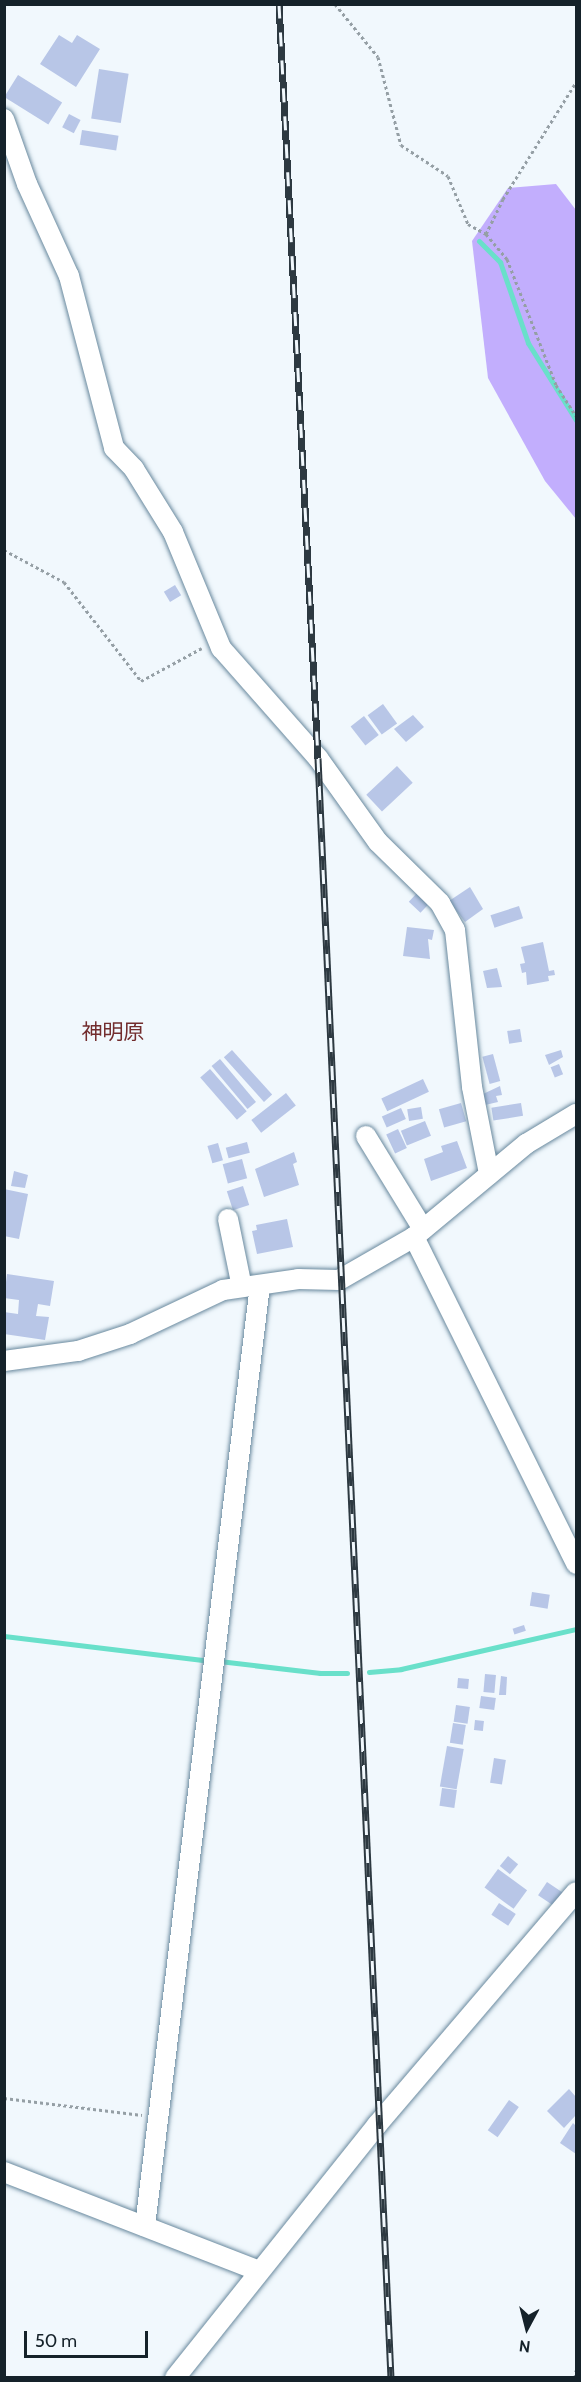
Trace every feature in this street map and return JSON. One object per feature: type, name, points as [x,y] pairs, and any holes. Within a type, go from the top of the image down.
[{"type":"street","points":[[4,119],[31,193],[69,276],[114,448],[134,469],[173,532],[217,640],[278,716],[318,758],[378,843],[440,903],[455,930],[472,1087],[489,1174]]},
{"type":"street","points":[[4,1361],[78,1351],[130,1334],[223,1290],[339,1280],[419,1233],[526,1144],[576,1114]]},
{"type":"street","points":[[366,1136],[419,1233],[576,1564]]},
{"type":"street","points":[[145,2226],[251,1286],[228,1219]]},
{"type":"street","points":[[175,2378],[257,2270],[576,1892]]},
{"type":"street","points":[[4,2172],[257,2270]]},
{"type":"path","points":[[334,4],[378,57],[401,144],[448,176],[468,224],[486,234],[507,259],[556,385],[576,416]]},
{"type":"path","points":[[486,234],[503,199],[576,82]]},
{"type":"path","points":[[4,550],[64,582],[141,681],[217,640]]},
{"type":"path","points":[[4,2098],[159,2117]]},
{"type":"path","points":[[575,2378],[576,2370]]},
{"type":"shaded area","points":[[556,184],[576,210],[576,519],[545,481],[488,378],[472,241],[508,188]]},
{"type":"building","points":[[59,35],[72,43],[77,35],[100,49],[76,87],[40,64]]},
{"type":"building","points":[[99,69],[129,74],[121,123],[91,118]]},
{"type":"building","points":[[18,75],[62,103],[48,125],[4,97]]},
{"type":"building","points":[[69,114],[81,120],[74,133],[62,127]]},
{"type":"building","points":[[82,130],[119,136],[116,151],[80,145]]},
{"type":"building","points":[[175,585],[181,595],[170,602],[164,592]]},
{"type":"building","points":[[383,704],[397,723],[382,735],[368,715]]},
{"type":"building","points":[[413,715],[424,727],[406,742],[394,729]]},
{"type":"building","points":[[364,716],[379,735],[365,745],[351,726]]},
{"type":"building","points":[[397,766],[413,783],[382,811],[366,795]]},
{"type":"building","points":[[470,887],[483,909],[465,922],[449,901]]},
{"type":"building","points":[[417,893],[429,904],[421,913],[409,902]]},
{"type":"building","points":[[519,906],[523,918],[494,928],[490,915]]},
{"type":"building","points":[[407,927],[434,930],[432,940],[428,939],[430,959],[403,956]]},
{"type":"building","points":[[543,942],[549,971],[554,970],[555,975],[548,976],[549,981],[527,985],[526,972],[522,973],[520,964],[525,963],[521,947]]},
{"type":"building","points":[[497,968],[502,987],[487,988],[483,971]]},
{"type":"building","points":[[520,1029],[522,1042],[509,1044],[507,1031]]},
{"type":"building","points":[[232,1050],[272,1095],[264,1102],[224,1057]]},
{"type":"building","points":[[561,1050],[563,1057],[549,1065],[545,1055]]},
{"type":"building","points":[[493,1054],[500,1081],[490,1084],[482,1057]]},
{"type":"building","points":[[220,1059],[256,1102],[248,1109],[212,1066]]},
{"type":"building","points":[[559,1064],[563,1074],[555,1078],[551,1067]]},
{"type":"building","points":[[210,1069],[247,1111],[237,1120],[200,1078]]},
{"type":"building","points":[[423,1079],[429,1092],[387,1111],[381,1098]]},
{"type":"building","points":[[500,1086],[502,1095],[496,1096],[498,1102],[485,1105],[483,1094]]},
{"type":"building","points":[[286,1093],[296,1106],[261,1133],[251,1120]]},
{"type":"building","points":[[461,1103],[466,1121],[444,1128],[439,1109]]},
{"type":"building","points":[[521,1103],[523,1116],[493,1121],[491,1108]]},
{"type":"building","points":[[421,1107],[423,1119],[409,1121],[407,1109]]},
{"type":"building","points":[[401,1108],[406,1119],[387,1128],[382,1117]]},
{"type":"building","points":[[425,1121],[431,1136],[407,1146],[401,1131]]},
{"type":"building","points":[[398,1129],[407,1148],[395,1154],[386,1134]]},
{"type":"building","points":[[457,1141],[467,1168],[431,1181],[424,1159],[443,1152],[441,1146]]},
{"type":"building","points":[[247,1142],[250,1153],[229,1158],[226,1148]]},
{"type":"building","points":[[218,1143],[223,1160],[212,1163],[207,1146]]},
{"type":"building","points":[[294,1152],[297,1162],[293,1164],[299,1185],[264,1197],[255,1169]]},
{"type":"building","points":[[242,1159],[247,1178],[228,1183],[223,1164]]},
{"type":"building","points":[[14,1171],[28,1175],[25,1188],[11,1186]]},
{"type":"building","points":[[243,1186],[249,1205],[233,1210],[227,1191]]},
{"type":"building","points":[[4,1189],[28,1194],[19,1239],[4,1236]]},
{"type":"building","points":[[287,1219],[293,1247],[257,1254],[252,1231],[257,1230],[256,1225]]},
{"type":"building","points":[[7,1274],[54,1281],[50,1306],[38,1304],[36,1316],[49,1317],[45,1340],[4,1334],[4,1312],[18,1314],[19,1300],[4,1298]]},
{"type":"building","points":[[532,1592],[550,1595],[548,1609],[530,1606]]},
{"type":"building","points":[[524,1625],[526,1631],[514,1634],[513,1629]]},
{"type":"building","points":[[485,1674],[496,1675],[494,1693],[483,1692]]},
{"type":"building","points":[[501,1676],[507,1677],[506,1695],[499,1695]]},
{"type":"building","points":[[458,1678],[469,1679],[468,1689],[457,1688]]},
{"type":"building","points":[[481,1696],[496,1698],[494,1710],[479,1708]]},
{"type":"building","points":[[456,1705],[470,1707],[467,1724],[454,1722]]},
{"type":"building","points":[[475,1720],[484,1721],[483,1731],[474,1730]]},
{"type":"building","points":[[453,1723],[466,1725],[463,1745],[450,1743]]},
{"type":"building","points":[[447,1746],[464,1749],[457,1789],[440,1786]]},
{"type":"building","points":[[494,1758],[506,1760],[502,1785],[490,1783]]},
{"type":"building","points":[[442,1788],[457,1790],[454,1808],[439,1806]]},
{"type":"building","points":[[508,1856],[518,1864],[510,1874],[500,1866]]},
{"type":"building","points":[[498,1869],[527,1890],[514,1909],[484,1888]]},
{"type":"building","points":[[547,1882],[565,1894],[556,1908],[538,1895]]},
{"type":"building","points":[[499,1903],[516,1914],[508,1926],[491,1915]]},
{"type":"building","points":[[569,2089],[576,2097],[576,2115],[564,2128],[547,2111]]},
{"type":"building","points":[[509,2100],[519,2107],[498,2137],[488,2130]]},
{"type":"building","points":[[573,2123],[576,2126],[576,2154],[560,2143]]},
{"type":"waterway","points":[[479,241],[500,262],[528,343],[576,420]]},
{"type":"waterway","points":[[369,1672],[401,1669],[576,1629]]},
{"type":"waterway","points":[[4,1636],[203,1660]]},
{"type":"waterway","points":[[219,1661],[320,1673],[347,1673]]},
{"type":"railway","points":[[279,4],[318,758],[391,2378]]},
{"type":"district","name":"神明原","points":[[113,1032]]}]
